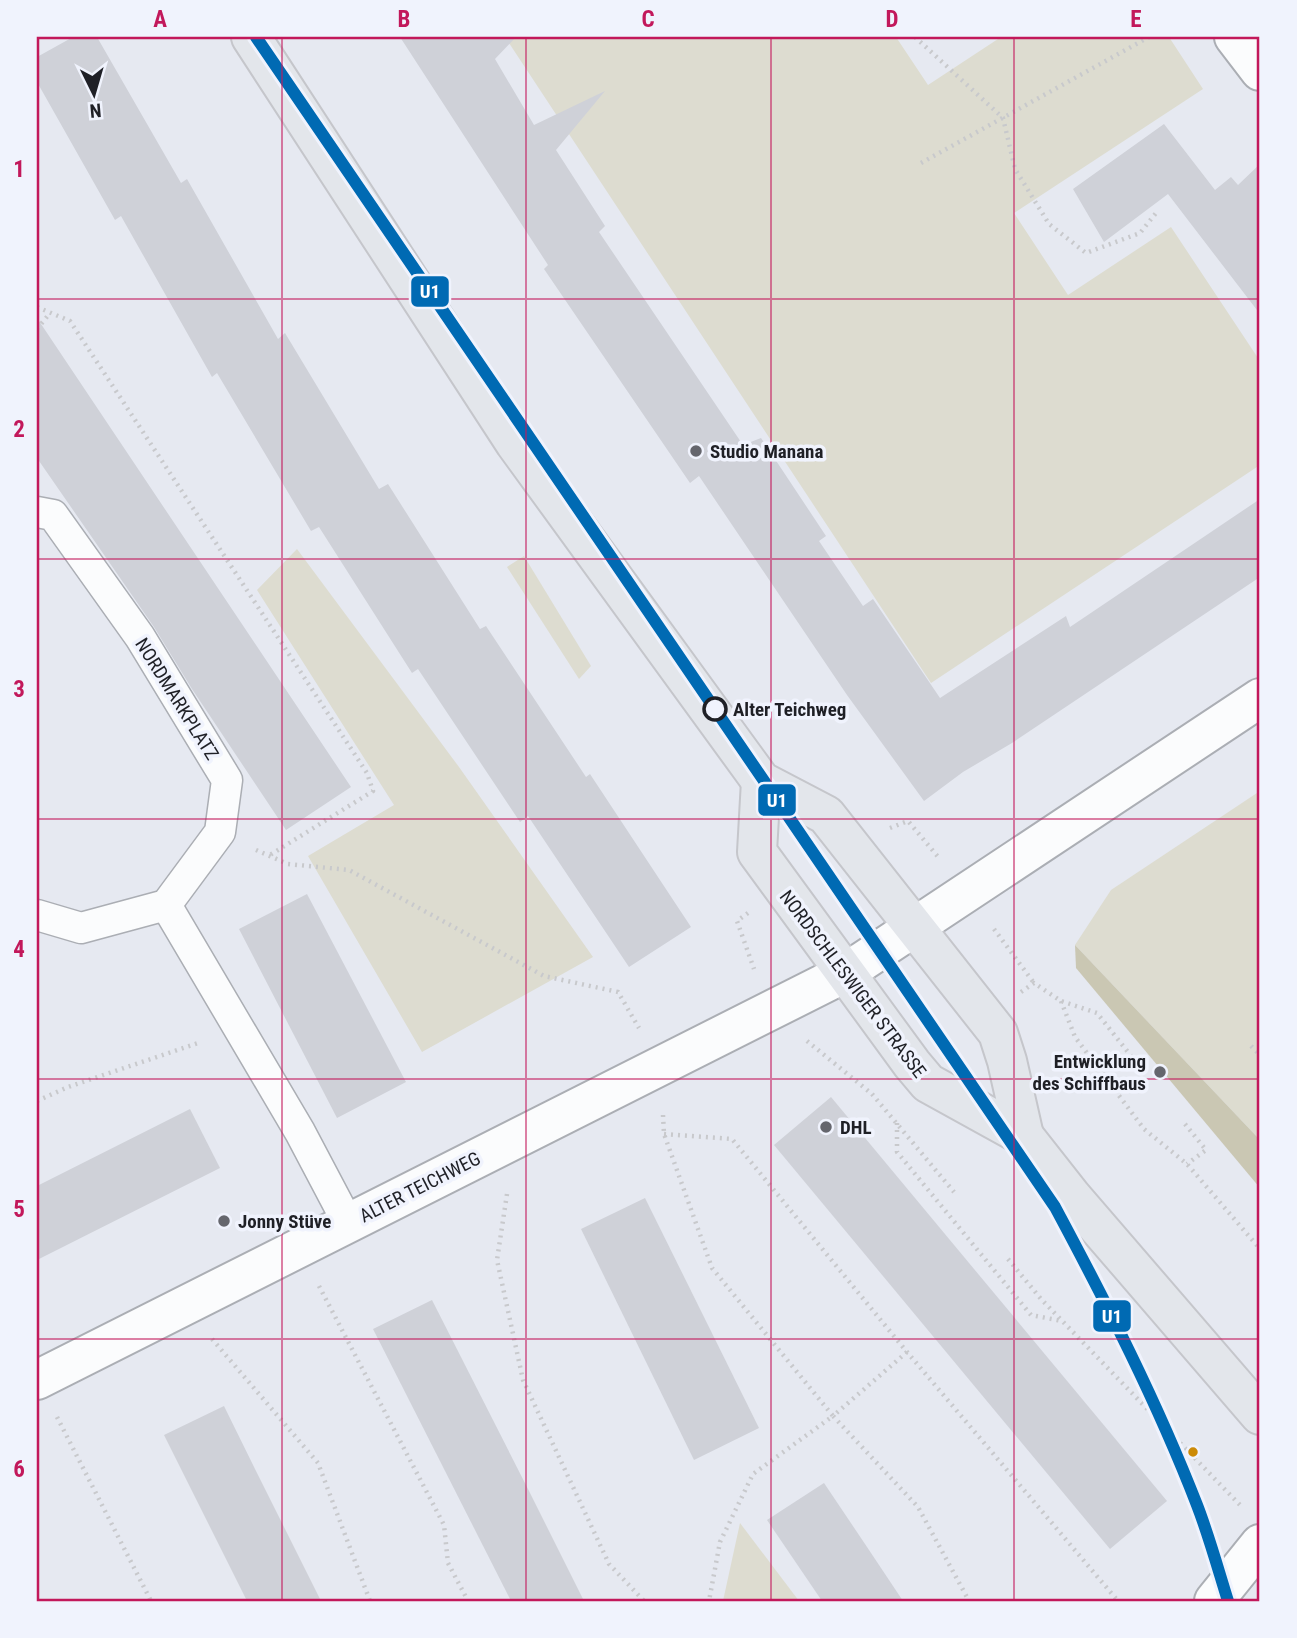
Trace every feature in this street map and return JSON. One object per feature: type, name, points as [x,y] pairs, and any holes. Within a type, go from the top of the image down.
[{"type":"main road","name":"NORDSCHLESWIGER STRASSE","points":[[251,37],[515,443],[761,781],[826,815],[998,1033],[1024,1136]]},
{"type":"main road","name":"NORDSCHLESWIGER STRASSE","points":[[761,781],[757,852],[928,1083],[1024,1136],[1072,1197],[1260,1415]]},
{"type":"street","points":[[1234,37],[1260,71]]},
{"type":"street","name":"ALTER TEICHWEG","points":[[37,1379],[845,973],[1260,698]]},
{"type":"street","points":[[1214,1601],[1260,1544]]},
{"type":"lane","name":"NORDMARKPLATZ","points":[[37,512],[53,515],[109,593],[140,637],[228,780],[220,832],[166,905]]},
{"type":"lane","points":[[37,915],[81,928],[166,905],[300,1132],[348,1223]]},
{"type":"path","points":[[915,37],[1003,118],[1015,169],[1035,202],[1049,224],[1086,253],[1140,233],[1156,214]]},
{"type":"path","points":[[921,163],[1149,37]]},
{"type":"path","points":[[37,307],[70,321],[367,773],[373,791],[269,856]]},
{"type":"path","points":[[37,329],[50,313]]},
{"type":"path","points":[[220,832],[288,864],[349,870],[544,976],[618,992],[661,1065],[664,1134],[712,1268],[833,1416],[918,1507],[969,1601]]},
{"type":"path","points":[[984,1016],[1034,984],[1061,1001],[1097,1013],[1143,1071]]},
{"type":"path","points":[[1061,1001],[1075,1037],[1143,1129],[1187,1164],[1260,1249]]},
{"type":"path","points":[[769,1011],[872,1094]]},
{"type":"path","points":[[37,1101],[68,1087],[238,1029]]},
{"type":"path","points":[[1251,1046],[1260,1055]]},
{"type":"path","points":[[897,1123],[897,1152],[1031,1315],[1063,1322]]},
{"type":"path","points":[[1185,1124],[1206,1150],[1187,1164]]},
{"type":"path","points":[[664,1134],[732,1139],[907,1352],[1118,1601]]},
{"type":"path","points":[[516,1138],[496,1260],[523,1380],[609,1563],[643,1601]]},
{"type":"path","points":[[919,1149],[954,1192]]},
{"type":"path","points":[[299,1248],[444,1525],[448,1563],[468,1601]]},
{"type":"path","points":[[1008,1259],[1041,1299],[1241,1507]]},
{"type":"path","points":[[184,1306],[318,1462],[370,1601]]},
{"type":"path","points":[[709,1601],[720,1542],[753,1474],[833,1416],[907,1352]]},
{"type":"path","points":[[37,1379],[151,1601]]},
{"type":"shaded area","points":[[505,37],[896,37],[928,85],[1001,37],[1169,37],[1203,89],[1014,213],[1068,295],[1171,227],[1260,361],[1260,465],[931,683]]},
{"type":"shaded area","points":[[297,549],[459,767],[593,957],[422,1052],[308,856],[394,805],[257,590]]},
{"type":"shaded area","points":[[524,556],[591,666],[579,679],[507,567]]},
{"type":"shaded area","points":[[1260,791],[1260,1140],[1075,945],[1111,890]]},
{"type":"shaded area","points":[[1075,945],[1260,1140],[1260,1188],[1076,968]]},
{"type":"shaded area","points":[[740,1523],[799,1601],[723,1601]]},
{"type":"building","points":[[73,37],[97,37],[181,183],[187,179],[278,339],[285,333],[379,489],[388,484],[480,629],[486,626],[586,777],[590,774],[691,927],[629,967],[528,816],[520,822],[418,669],[412,673],[319,527],[311,531],[217,373],[212,377],[121,216],[115,220],[37,82],[37,57]]},
{"type":"building","points":[[400,37],[516,37],[495,59],[534,125],[605,91],[556,150],[605,226],[599,232],[743,445],[761,438],[826,536],[819,541],[863,606],[873,599],[940,698],[1066,616],[1070,627],[1260,499],[1260,577],[1012,743],[963,772],[924,801],[847,695],[699,476],[690,483],[544,269],[548,265]]},
{"type":"building","points":[[1164,124],[1215,190],[1231,177],[1238,185],[1260,164],[1260,314],[1168,194],[1104,242],[1073,189]]},
{"type":"building","points":[[37,318],[351,787],[286,830],[154,627],[37,458]]},
{"type":"building","points":[[307,894],[406,1082],[337,1118],[239,929]]},
{"type":"building","points":[[831,1097],[1167,1501],[1110,1549],[774,1145]]},
{"type":"building","points":[[190,1109],[220,1168],[37,1260],[37,1186]]},
{"type":"building","points":[[645,1198],[759,1428],[694,1460],[581,1229]]},
{"type":"building","points":[[432,1300],[584,1601],[511,1601],[373,1329]]},
{"type":"building","points":[[224,1406],[321,1601],[247,1601],[164,1435]]},
{"type":"building","points":[[824,1483],[903,1601],[822,1601],[767,1520]]},
{"type":"transit line","name":"U1","points":[[256,37],[1055,1207],[1112,1317],[1182,1467],[1228,1601]]},
{"type":"place","name":"Studio Manana","points":[[696,451]]},
{"type":"place","name":"Alter Teichweg","points":[[715,709]]},
{"type":"place","name":"Entwicklung des Schiffbaus","points":[[1160,1072]]},
{"type":"place","name":"DHL","points":[[826,1127]]},
{"type":"place","name":"Jonny Stüve","points":[[224,1221]]}]
